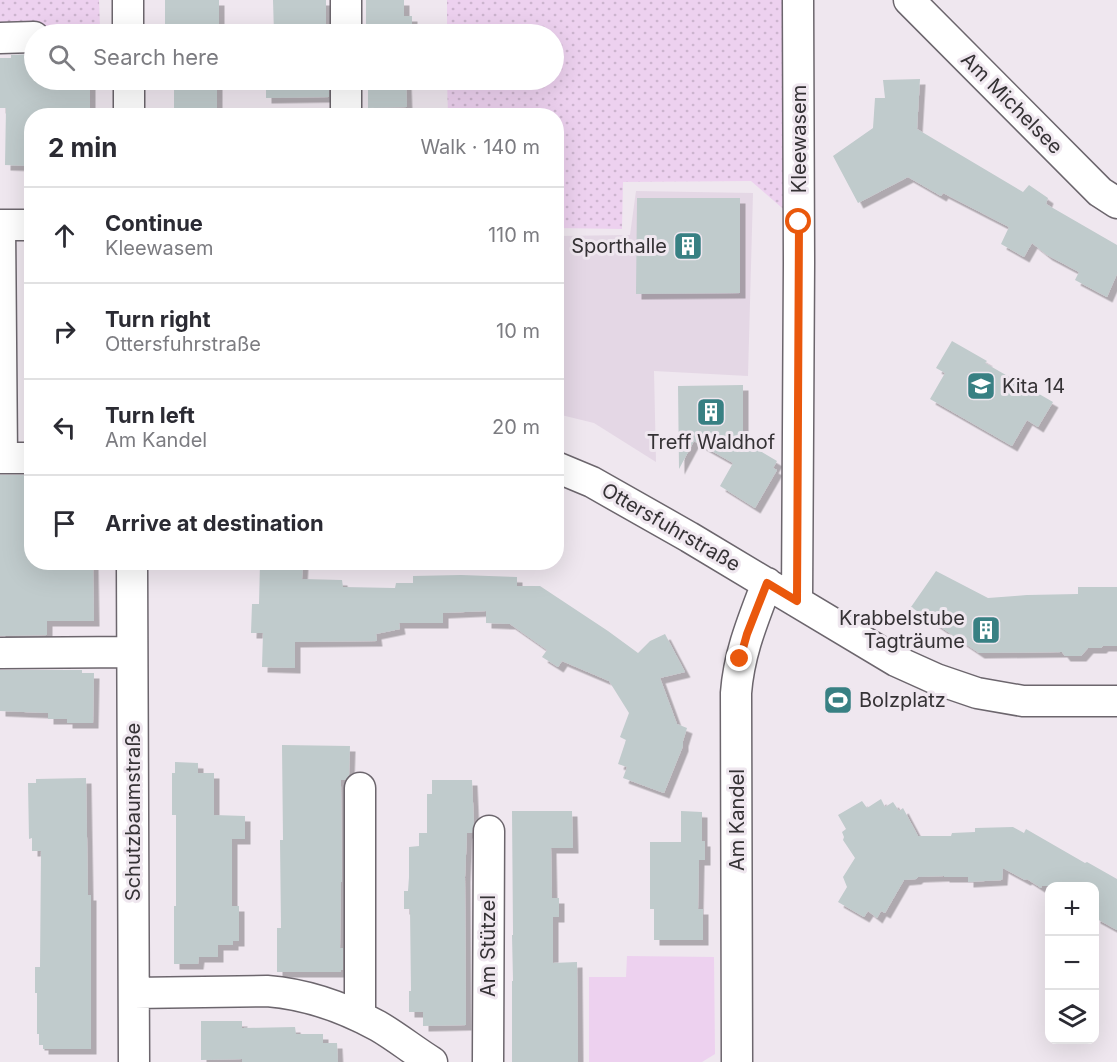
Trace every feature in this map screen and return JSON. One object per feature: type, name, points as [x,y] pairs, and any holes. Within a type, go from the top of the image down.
[{"type":"street","points":[[128,0],[129,24]]},
{"type":"street","points":[[346,0],[346,24]]},
{"type":"street","name":"Kleewasem","points":[[797,601],[798,0]]},
{"type":"street","name":"Am Michelsee","points":[[909,0],[1100,192],[1117,203]]},
{"type":"street","points":[[0,38],[24,37]]},
{"type":"street","points":[[129,90],[129,108]]},
{"type":"street","points":[[346,90],[346,108]]},
{"type":"street","points":[[24,225],[0,225],[1,458],[24,458]]},
{"type":"street","name":"Ottersfuhrstraße","points":[[564,470],[592,482],[896,661],[936,680],[961,689],[1023,701],[1117,701]]},
{"type":"street","name":"Schutzbaumstraße","points":[[132,570],[134,1062]]},
{"type":"street","name":"Am Kandel","points":[[737,1062],[736,693],[742,650],[767,583]]},
{"type":"street","points":[[0,653],[132,652]]},
{"type":"street","points":[[360,788],[360,1017]]},
{"type":"street","name":"Am Stützel","points":[[488,1062],[489,831]]},
{"type":"street","points":[[134,993],[244,990],[286,992],[326,1002],[360,1017],[432,1062]]},
{"type":"shaded area","points":[[0,0],[99,0],[100,24],[24,24],[24,29],[0,29]]},
{"type":"shaded area","points":[[447,0],[785,0],[789,214],[751,181],[623,182],[622,229],[564,228],[564,108],[448,108],[447,90],[564,90],[564,24],[447,24]]},
{"type":"shaded area","points":[[636,191],[753,193],[748,376],[654,371],[656,462],[594,423],[564,416],[564,236],[630,235]]},
{"type":"shaded area","points":[[627,956],[714,957],[715,1054],[702,1062],[589,1062],[589,977],[626,977]]},
{"type":"building","points":[[165,0],[219,0],[219,24],[165,24]]},
{"type":"building","points":[[273,0],[326,0],[326,24],[274,24]]},
{"type":"building","points":[[366,0],[404,0],[404,16],[412,16],[412,24],[366,24]]},
{"type":"building","points":[[24,54],[24,90],[90,90],[90,108],[24,108],[24,166],[5,165],[6,108],[0,108],[0,58],[11,58],[11,55]]},
{"type":"building","points":[[920,79],[917,129],[1023,192],[1029,185],[1048,198],[1046,204],[1117,245],[1117,274],[1107,297],[1075,280],[1079,272],[1047,255],[1032,243],[1024,257],[1001,244],[1009,227],[943,193],[941,196],[908,177],[858,203],[833,156],[873,128],[875,98],[885,98],[883,80]]},
{"type":"building","points":[[174,90],[217,90],[217,108],[174,108]]},
{"type":"building","points":[[266,90],[329,90],[329,97],[266,98]]},
{"type":"building","points":[[368,90],[406,90],[407,107],[368,108]]},
{"type":"building","name":"Sporthalle","points":[[637,198],[740,198],[740,293],[636,294]]},
{"type":"building","name":"Kita 14","points":[[952,341],[1053,402],[1038,427],[1027,420],[1012,446],[930,399],[945,373],[936,368]]},
{"type":"building","name":"Treff Waldhof","points":[[743,385],[743,441],[777,461],[773,468],[777,470],[755,508],[720,486],[733,463],[694,441],[679,469],[678,386]]},
{"type":"building","points":[[0,475],[24,475],[24,570],[93,570],[94,621],[47,621],[47,635],[0,636]]},
{"type":"building","points":[[260,570],[303,570],[302,579],[342,580],[343,587],[395,588],[396,583],[413,583],[413,576],[517,577],[517,586],[540,586],[638,653],[650,641],[665,634],[685,672],[660,678],[677,724],[687,728],[683,746],[664,793],[623,778],[627,767],[618,764],[626,740],[620,737],[629,713],[609,681],[562,661],[558,667],[542,657],[547,650],[510,624],[486,623],[486,611],[443,613],[443,623],[399,623],[400,629],[376,634],[377,641],[295,642],[295,668],[262,667],[263,633],[251,633],[252,604],[259,604]]},
{"type":"building","points":[[936,571],[988,598],[1078,594],[1078,587],[1117,587],[1117,646],[1088,648],[1081,656],[1065,656],[1062,652],[979,653],[911,607]]},
{"type":"building","points":[[0,670],[82,670],[82,673],[94,673],[93,723],[67,723],[67,719],[48,719],[48,713],[0,711]]},
{"type":"building","points":[[282,745],[350,746],[349,775],[345,780],[341,780],[340,948],[343,948],[343,970],[341,972],[277,972],[277,928],[281,928],[280,840],[283,840]]},
{"type":"building","points":[[175,762],[198,763],[198,773],[214,773],[214,815],[245,816],[245,839],[232,839],[232,906],[239,906],[239,941],[233,941],[233,945],[218,945],[218,957],[199,957],[198,964],[174,964],[176,815],[172,815],[172,773],[175,773]]},
{"type":"building","points":[[86,778],[88,895],[91,895],[91,1049],[43,1049],[43,1045],[39,1045],[39,1034],[37,1034],[37,993],[35,993],[35,967],[40,967],[41,851],[32,851],[32,838],[29,839],[28,783],[36,783],[36,779]]},
{"type":"building","points":[[432,780],[472,780],[474,824],[472,833],[467,833],[465,877],[466,1025],[423,1026],[423,1012],[409,1012],[410,909],[404,909],[404,891],[408,891],[409,847],[419,846],[419,833],[427,833],[427,794],[432,794]]},
{"type":"building","points":[[881,799],[885,807],[893,802],[899,811],[903,808],[918,836],[951,836],[952,833],[975,832],[975,828],[1013,827],[1024,833],[1026,829],[1117,879],[1117,930],[1099,920],[1099,882],[1045,882],[1045,886],[1041,888],[1003,868],[1002,880],[968,882],[968,877],[944,876],[904,880],[885,913],[881,911],[877,918],[868,911],[864,917],[838,902],[847,887],[843,877],[855,858],[843,840],[842,832],[846,829],[838,815],[862,801],[867,808]]},
{"type":"building","points":[[512,811],[572,811],[573,848],[551,848],[552,898],[559,898],[559,917],[553,917],[553,963],[577,962],[578,1062],[512,1062]]},
{"type":"building","points":[[681,811],[702,812],[702,841],[705,841],[705,860],[699,860],[698,909],[703,909],[703,940],[654,940],[654,909],[650,909],[650,842],[681,842]]},
{"type":"building","points":[[201,1021],[242,1021],[242,1028],[295,1027],[296,1034],[323,1034],[323,1043],[337,1043],[338,1062],[201,1060]]},
{"type":"place","name":"Sporthalle","points":[[688,246]]},
{"type":"place","name":"Kita 14","points":[[981,386]]},
{"type":"place","name":"Treff Waldhof","points":[[711,412]]},
{"type":"place","name":"Krabbelstube Tagträume","points":[[986,630]]},
{"type":"place","name":"Bolzplatz","points":[[838,700]]},
{"type":"route","points":[[740,659],[767,583],[797,601],[799,222]]}]
